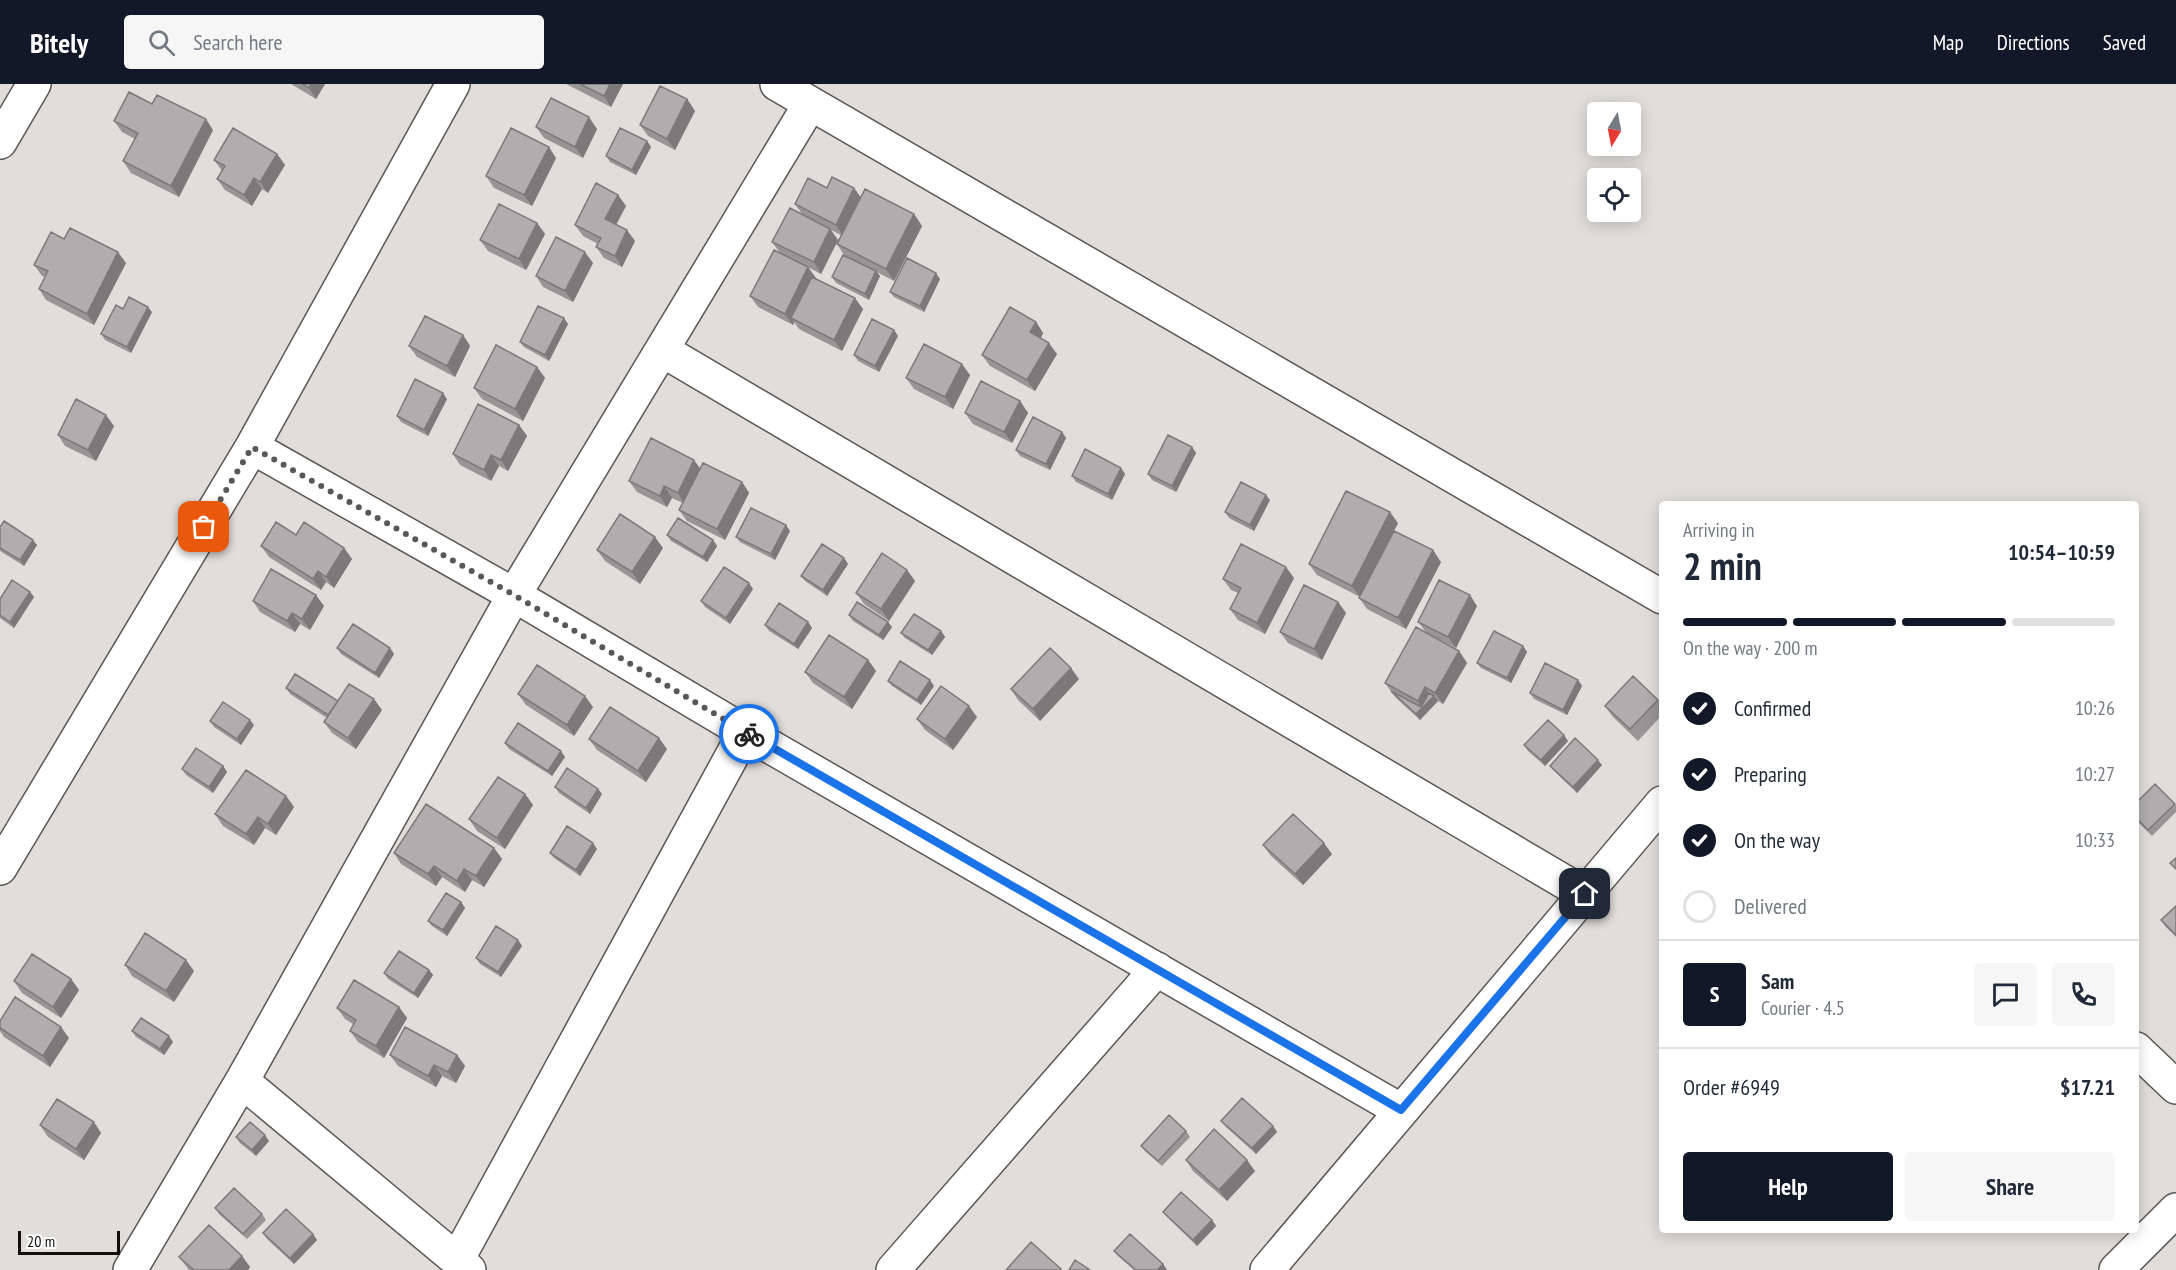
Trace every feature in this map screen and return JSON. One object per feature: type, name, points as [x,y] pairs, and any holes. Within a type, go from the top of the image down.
[{"type":"street","points":[[0,142],[34,84]]},
{"type":"street","points":[[0,868],[252,447],[453,84]]},
{"type":"street","points":[[777,84],[1659,595]]},
{"type":"street","points":[[130,1270],[242,1082],[514,595],[810,104]]},
{"type":"street","points":[[662,350],[1585,894]]},
{"type":"street","points":[[252,447],[514,595],[746,732],[1401,1110]]},
{"type":"street","points":[[242,1082],[463,1265],[746,732]]},
{"type":"street","points":[[1267,1270],[1659,807]]},
{"type":"street","points":[[893,1270],[1156,969]]},
{"type":"street","points":[[2139,1052],[2176,1087]]},
{"type":"street","points":[[2116,1270],[2176,1210]]},
{"type":"building","points":[[580,84],[610,84],[604,96]]},
{"type":"building","points":[[660,86],[687,99],[667,139],[640,125]]},
{"type":"building","points":[[129,92],[152,104],[157,95],[206,119],[171,186],[123,161],[138,133],[114,121]]},
{"type":"building","points":[[551,98],[589,117],[575,147],[536,127]]},
{"type":"building","points":[[233,128],[277,154],[260,182],[254,178],[244,195],[217,179],[225,166],[214,160]]},
{"type":"building","points":[[511,128],[549,147],[524,195],[486,176]]},
{"type":"building","points":[[620,128],[647,141],[632,170],[606,156]]},
{"type":"building","points":[[832,177],[854,188],[836,225],[795,204],[808,178],[827,188]]},
{"type":"building","points":[[596,183],[618,195],[605,219],[627,230],[615,256],[596,247],[601,238],[575,225]]},
{"type":"building","points":[[865,189],[914,214],[886,269],[837,244]]},
{"type":"building","points":[[499,204],[537,223],[519,259],[480,240]]},
{"type":"building","points":[[790,208],[830,229],[814,262],[772,242]]},
{"type":"building","points":[[70,228],[118,252],[87,314],[39,289],[48,271],[34,265],[51,232],[64,239]]},
{"type":"building","points":[[556,237],[585,252],[565,291],[536,276]]},
{"type":"building","points":[[774,250],[808,267],[785,314],[750,296]]},
{"type":"building","points":[[843,255],[876,271],[865,294],[832,277]]},
{"type":"building","points":[[907,258],[936,273],[920,306],[890,292]]},
{"type":"building","points":[[812,277],[855,298],[834,340],[791,318]]},
{"type":"building","points":[[129,297],[148,307],[127,347],[101,334],[116,305],[123,309]]},
{"type":"building","points":[[538,306],[564,318],[545,355],[520,342]]},
{"type":"building","points":[[1010,307],[1036,322],[1030,332],[1049,343],[1027,380],[982,355]]},
{"type":"building","points":[[425,316],[463,335],[447,366],[409,346]]},
{"type":"building","points":[[872,319],[894,330],[875,366],[854,355]]},
{"type":"building","points":[[924,344],[962,364],[945,397],[906,378]]},
{"type":"building","points":[[496,345],[537,367],[515,409],[474,388]]},
{"type":"building","points":[[415,379],[443,393],[424,430],[397,416]]},
{"type":"building","points":[[981,381],[1020,401],[1004,432],[965,413]]},
{"type":"building","points":[[76,399],[106,415],[88,450],[58,435]]},
{"type":"building","points":[[478,404],[519,425],[501,460],[491,455],[484,470],[453,454]]},
{"type":"building","points":[[1033,417],[1062,432],[1046,464],[1016,450]]},
{"type":"building","points":[[1168,435],[1192,447],[1172,486],[1148,474]]},
{"type":"building","points":[[651,438],[694,460],[678,493],[664,486],[660,496],[629,481]]},
{"type":"building","points":[[1085,449],[1121,468],[1108,494],[1072,476]]},
{"type":"building","points":[[703,463],[742,482],[717,529],[679,510]]},
{"type":"building","points":[[1241,482],[1266,495],[1250,525],[1225,512]]},
{"type":"building","points":[[1346,491],[1390,512],[1352,586],[1309,564]]},
{"type":"building","points":[[751,508],[786,525],[771,554],[736,537]]},
{"type":"building","points":[[620,514],[655,537],[632,572],[597,550]]},
{"type":"building","points":[[678,518],[713,540],[703,557],[667,535]]},
{"type":"building","points":[[4,521],[33,540],[20,560],[0,548],[0,527]]},
{"type":"building","points":[[276,522],[296,535],[304,522],[344,548],[326,577],[318,571],[313,579],[261,546]]},
{"type":"building","points":[[1394,531],[1433,550],[1398,618],[1359,598]]},
{"type":"building","points":[[822,544],[844,558],[823,590],[801,576]]},
{"type":"building","points":[[1241,544],[1286,567],[1257,623],[1230,609],[1241,588],[1223,579]]},
{"type":"building","points":[[882,553],[907,570],[881,609],[856,593]]},
{"type":"building","points":[[724,567],[749,583],[726,618],[701,601]]},
{"type":"building","points":[[271,569],[316,595],[302,619],[292,613],[287,621],[253,601]]},
{"type":"building","points":[[12,580],[30,592],[10,622],[0,615],[0,599]]},
{"type":"building","points":[[1439,580],[1470,595],[1448,637],[1418,622]]},
{"type":"building","points":[[1304,585],[1338,602],[1314,649],[1280,632]]},
{"type":"building","points":[[857,602],[888,622],[879,635],[849,615]]},
{"type":"building","points":[[779,603],[808,622],[794,644],[765,625]]},
{"type":"building","points":[[914,614],[941,631],[928,650],[901,633]]},
{"type":"building","points":[[353,624],[390,648],[375,673],[337,648]]},
{"type":"building","points":[[1416,627],[1459,651],[1435,693],[1425,687],[1418,701],[1385,683]]},
{"type":"building","points":[[1494,631],[1523,646],[1507,678],[1477,663]]},
{"type":"building","points":[[829,635],[868,660],[844,697],[805,672]]},
{"type":"building","points":[[1050,648],[1071,668],[1033,709],[1011,689]]},
{"type":"building","points":[[900,661],[930,680],[917,700],[888,681]]},
{"type":"building","points":[[1545,663],[1578,680],[1563,710],[1530,693]]},
{"type":"building","points":[[537,665],[585,696],[567,725],[518,694]]},
{"type":"building","points":[[295,674],[338,701],[328,715],[286,688]]},
{"type":"building","points":[[1633,676],[1658,700],[1630,729],[1605,706]]},
{"type":"building","points":[[349,684],[374,699],[348,738],[324,722]]},
{"type":"building","points":[[941,686],[969,706],[945,739],[917,719]]},
{"type":"building","points":[[1391,691],[1421,707],[1429,693],[1434,696],[1416,714]]},
{"type":"building","points":[[223,702],[250,720],[237,739],[210,721]]},
{"type":"building","points":[[610,707],[659,738],[638,771],[589,739]]},
{"type":"building","points":[[1548,720],[1564,735],[1541,760],[1524,745]]},
{"type":"building","points":[[518,723],[561,751],[548,771],[505,743]]},
{"type":"building","points":[[1575,738],[1598,760],[1573,787],[1550,766]]},
{"type":"building","points":[[196,748],[223,766],[209,787],[182,769]]},
{"type":"building","points":[[567,768],[598,789],[586,808],[555,787]]},
{"type":"building","points":[[246,770],[286,796],[268,824],[258,817],[246,834],[215,814]]},
{"type":"building","points":[[498,777],[525,794],[497,838],[469,819]]},
{"type":"building","points":[[2155,784],[2175,804],[2148,830],[2139,821],[2139,800]]},
{"type":"building","points":[[426,804],[494,848],[476,876],[464,869],[457,881],[434,866],[428,874],[394,853]]},
{"type":"building","points":[[1293,814],[1324,843],[1295,874],[1263,845]]},
{"type":"building","points":[[567,826],[593,843],[576,870],[550,853]]},
{"type":"building","points":[[2176,858],[2176,869],[2170,863]]},
{"type":"building","points":[[446,893],[461,902],[443,930],[428,921]]},
{"type":"building","points":[[2176,906],[2176,935],[2161,920]]},
{"type":"building","points":[[496,926],[518,940],[498,972],[476,958]]},
{"type":"building","points":[[145,933],[186,960],[166,991],[125,965]]},
{"type":"building","points":[[399,951],[429,970],[414,993],[384,973]]},
{"type":"building","points":[[32,954],[71,979],[53,1007],[14,981]]},
{"type":"building","points":[[354,980],[399,1007],[376,1046],[350,1031],[356,1020],[337,1008]]},
{"type":"building","points":[[15,997],[61,1027],[43,1056],[0,1028],[0,1021]]},
{"type":"building","points":[[141,1018],[169,1036],[160,1049],[132,1031]]},
{"type":"building","points":[[405,1027],[457,1055],[448,1072],[434,1065],[428,1076],[390,1055]]},
{"type":"building","points":[[1242,1098],[1273,1126],[1252,1148],[1221,1121]]},
{"type":"building","points":[[57,1099],[94,1122],[76,1149],[40,1125]]},
{"type":"building","points":[[1169,1115],[1186,1131],[1158,1161],[1141,1146]]},
{"type":"building","points":[[250,1122],[265,1135],[252,1150],[236,1137]]},
{"type":"building","points":[[1214,1129],[1247,1160],[1219,1190],[1186,1160]]},
{"type":"building","points":[[234,1188],[262,1214],[243,1234],[215,1208]]},
{"type":"building","points":[[1181,1192],[1212,1220],[1193,1240],[1163,1212]]},
{"type":"building","points":[[286,1209],[313,1234],[290,1258],[263,1233]]},
{"type":"building","points":[[209,1225],[242,1256],[229,1270],[194,1270],[179,1257]]},
{"type":"building","points":[[1130,1234],[1163,1264],[1157,1270],[1136,1270],[1114,1251]]},
{"type":"building","points":[[1031,1242],[1061,1269],[1006,1270]]},
{"type":"building","points":[[1075,1260],[1090,1270],[1069,1270]]},
{"type":"way so far","points":[[204,527],[252,447],[514,595],[749,734]]},
{"type":"route","points":[[749,734],[1401,1110],[1585,894]]}]
